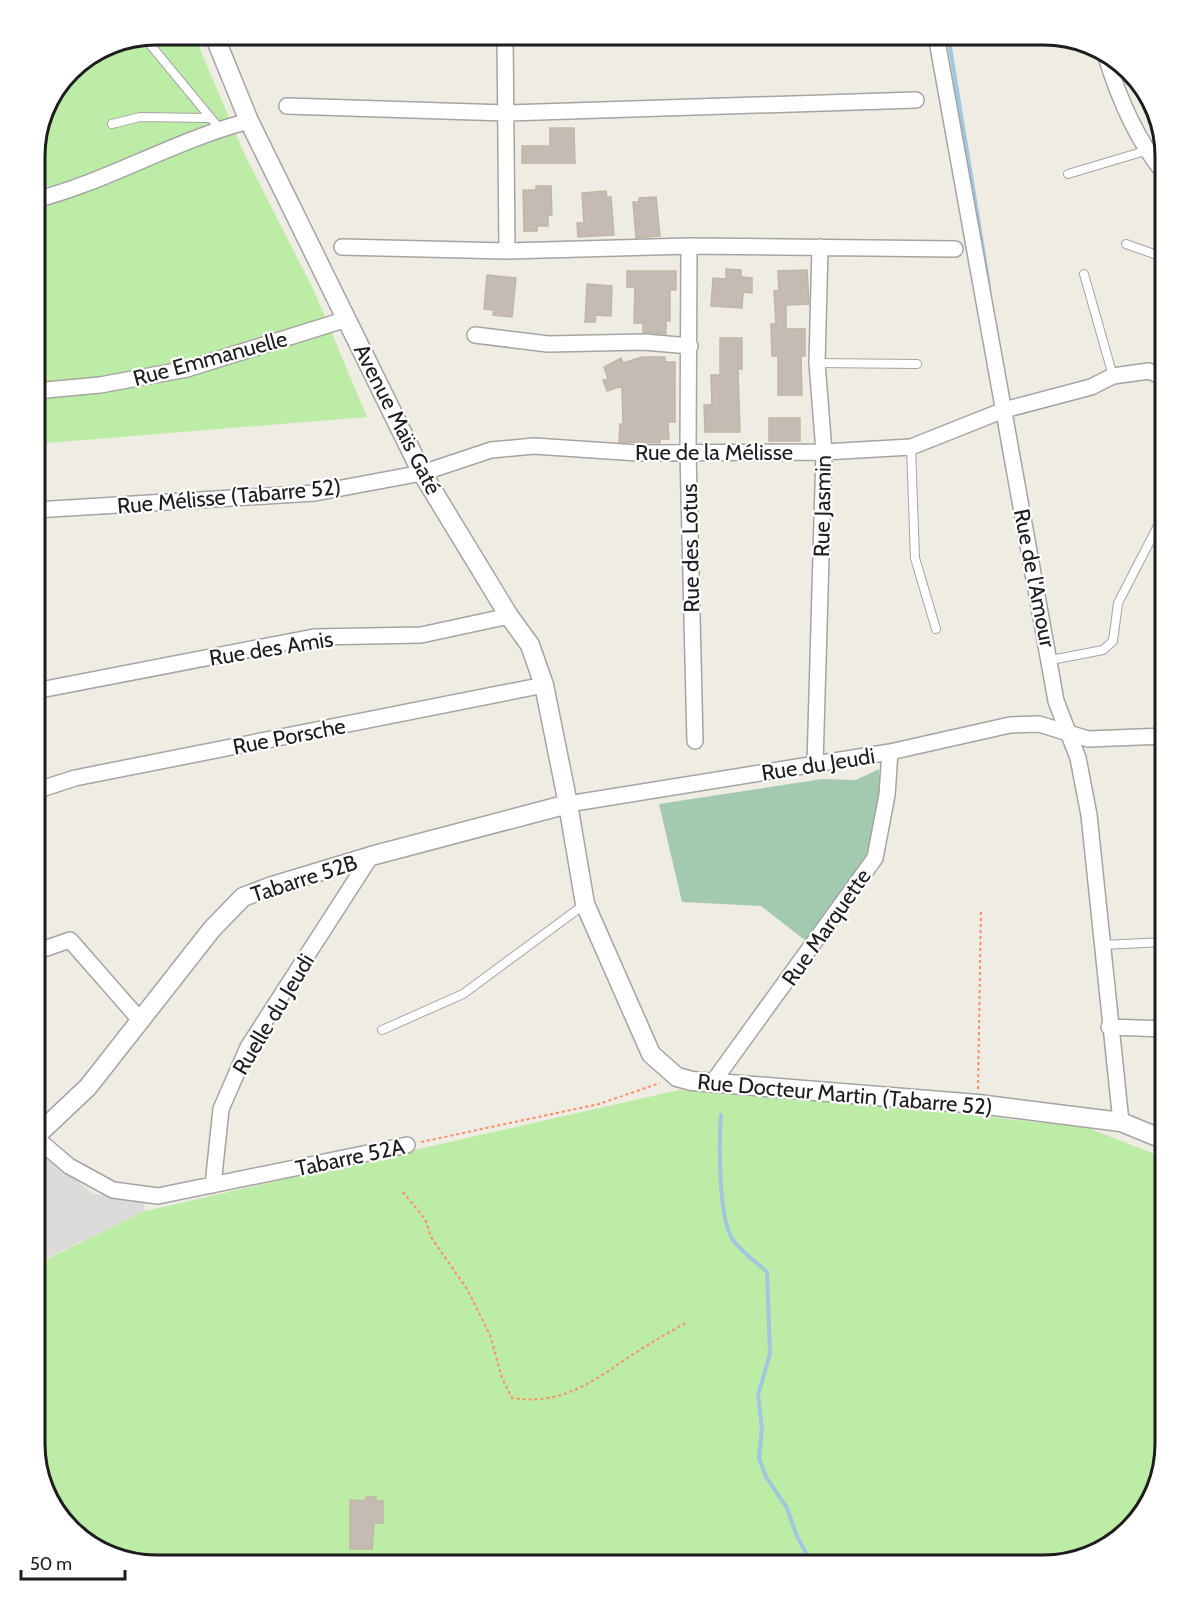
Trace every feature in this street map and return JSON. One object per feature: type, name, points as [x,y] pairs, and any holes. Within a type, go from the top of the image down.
[{"type":"street","name":"Avenue Maïs Gaté","points":[[218,45],[249,121],[422,473],[509,616],[530,645],[544,685],[568,804]]},
{"type":"street","points":[[505,45],[507,251]]},
{"type":"street","name":"Rue de l'Amour","points":[[938,45],[1056,701],[1078,758],[1089,815],[1109,1027],[1121,1122]]},
{"type":"street","points":[[1108,66],[1145,151],[1155,162]]},
{"type":"street","points":[[286,106],[506,113],[916,100]]},
{"type":"street","points":[[45,197],[76,189],[214,123],[249,121]]},
{"type":"street","points":[[342,248],[507,251],[689,246],[956,249]]},
{"type":"street","name":"Rue des Lotus","points":[[689,246],[688,453],[695,741]]},
{"type":"street","name":"Rue Jasmin","points":[[815,765],[824,452],[817,363],[820,247]]},
{"type":"street","name":"Rue Emmanuelle","points":[[45,390],[100,385],[187,369],[347,319]]},
{"type":"street","points":[[475,335],[548,344],[644,342],[690,346]]},
{"type":"street","name":"Rue de la Mélisse","points":[[422,473],[490,450],[534,446],[616,452],[688,453],[824,452],[911,447],[1004,410],[1091,387],[1113,376],[1149,371],[1155,373]]},
{"type":"street","name":"Rue Mélisse (Tabarre 52)","points":[[45,509],[315,493],[422,473]]},
{"type":"street","name":"Rue des Amis","points":[[45,689],[314,637],[421,635],[509,616]]},
{"type":"street","name":"Rue Porsche","points":[[45,788],[75,778],[544,685]]},
{"type":"street","name":"Rue du Jeudi","points":[[568,804],[890,752],[1010,725],[1039,724],[1088,740],[1155,737]]},
{"type":"street","name":"Rue Marquette","points":[[713,1082],[875,858],[887,795],[890,752]]},
{"type":"street","name":"Tabarre 52B","points":[[45,1128],[88,1087],[212,929],[243,897],[371,856],[568,804]]},
{"type":"street","name":"Rue Docteur Martin (Tabarre 52)","points":[[568,804],[585,904],[651,1054],[677,1077],[978,1104],[1121,1122],[1155,1136]]},
{"type":"street","name":"Ruelle du Jeudi","points":[[213,1185],[221,1109],[249,1047],[371,856]]},
{"type":"street","points":[[45,949],[70,940],[140,1020]]},
{"type":"street","points":[[1109,1027],[1155,1029]]},
{"type":"street","name":"Tabarre 52A","points":[[45,1146],[69,1166],[113,1190],[158,1196],[407,1145]]},
{"type":"lane","points":[[151,45],[214,123]]},
{"type":"lane","points":[[112,124],[140,117],[214,123]]},
{"type":"lane","points":[[1068,174],[1145,151]]},
{"type":"lane","points":[[1126,244],[1155,254]]},
{"type":"lane","points":[[1084,274],[1113,376]]},
{"type":"lane","points":[[817,363],[917,364]]},
{"type":"lane","points":[[911,447],[915,558],[936,630]]},
{"type":"lane","points":[[1050,660],[1103,650],[1113,641],[1118,603],[1155,533]]},
{"type":"lane","points":[[382,1030],[463,994],[585,904]]},
{"type":"lane","points":[[1101,945],[1155,942]]},
{"type":"path","points":[[978,1104],[981,909]]},
{"type":"path","name":"Tabarre 52A","points":[[407,1145],[599,1104],[677,1077]]},
{"type":"path","points":[[403,1192],[425,1220],[431,1237],[467,1289],[490,1335],[502,1378],[512,1398],[531,1401],[566,1394],[601,1378],[626,1359],[685,1323]]},
{"type":"shaded area","points":[[45,1159],[52,1160],[93,1194],[143,1198],[145,1211],[45,1259]]},
{"type":"green space","points":[[198,45],[244,153],[315,293],[367,417],[45,443],[45,149],[47,134],[56,107],[68,88],[88,68],[114,53],[134,47]]},
{"type":"green space","points":[[879,769],[882,798],[866,862],[806,941],[761,906],[682,902],[659,804],[822,779],[856,780]]},
{"type":"green space","points":[[679,1090],[848,1101],[1088,1128],[1155,1154],[1155,1451],[1153,1466],[1144,1493],[1136,1506],[1117,1527],[1093,1544],[1058,1554],[156,1555],[134,1553],[107,1544],[83,1527],[64,1506],[56,1493],[49,1473],[45,1444],[45,1260],[145,1211]]},
{"type":"building","points":[[550,128],[574,128],[575,163],[522,163],[522,146],[550,146]]},
{"type":"building","points":[[536,186],[551,186],[552,215],[548,215],[548,226],[537,226],[537,231],[524,231],[523,190],[536,190]]},
{"type":"building","points":[[606,191],[607,197],[611,197],[614,235],[578,237],[577,223],[584,223],[582,193]]},
{"type":"building","points":[[656,197],[660,236],[636,238],[633,202],[639,202],[639,198]]},
{"type":"building","points":[[726,269],[741,270],[741,277],[752,278],[752,293],[743,292],[742,308],[711,306],[713,278],[726,279]]},
{"type":"building","points":[[807,270],[809,304],[786,305],[786,329],[805,329],[805,356],[801,356],[802,395],[778,395],[778,356],[772,356],[771,324],[776,324],[774,291],[779,290],[778,271]]},
{"type":"building","points":[[627,271],[676,271],[676,290],[670,290],[670,321],[666,321],[666,334],[643,332],[643,323],[634,323],[635,287],[627,287]]},
{"type":"building","points":[[487,275],[516,278],[512,317],[493,315],[494,310],[484,309]]},
{"type":"building","points":[[587,284],[612,286],[611,316],[596,315],[595,322],[585,322]]},
{"type":"building","points":[[720,338],[742,338],[742,369],[738,369],[740,432],[705,432],[704,405],[712,405],[711,375],[720,375]]},
{"type":"building","points":[[642,357],[665,357],[665,362],[675,362],[675,422],[668,422],[669,439],[660,439],[660,443],[619,442],[620,424],[623,424],[622,386],[607,391],[603,380],[608,379],[604,367],[621,358],[623,363]]},
{"type":"building","points":[[769,418],[800,418],[800,441],[769,441]]},
{"type":"building","points":[[366,1497],[376,1497],[376,1501],[383,1501],[383,1523],[374,1523],[372,1549],[350,1549],[350,1500],[365,1501]]},
{"type":"waterway","points":[[950,45],[989,286]]},
{"type":"waterway","points":[[721,1115],[722,1198],[728,1229],[733,1240],[767,1272],[770,1354],[758,1395],[762,1428],[759,1458],[766,1477],[787,1508],[796,1534],[807,1555]]}]
